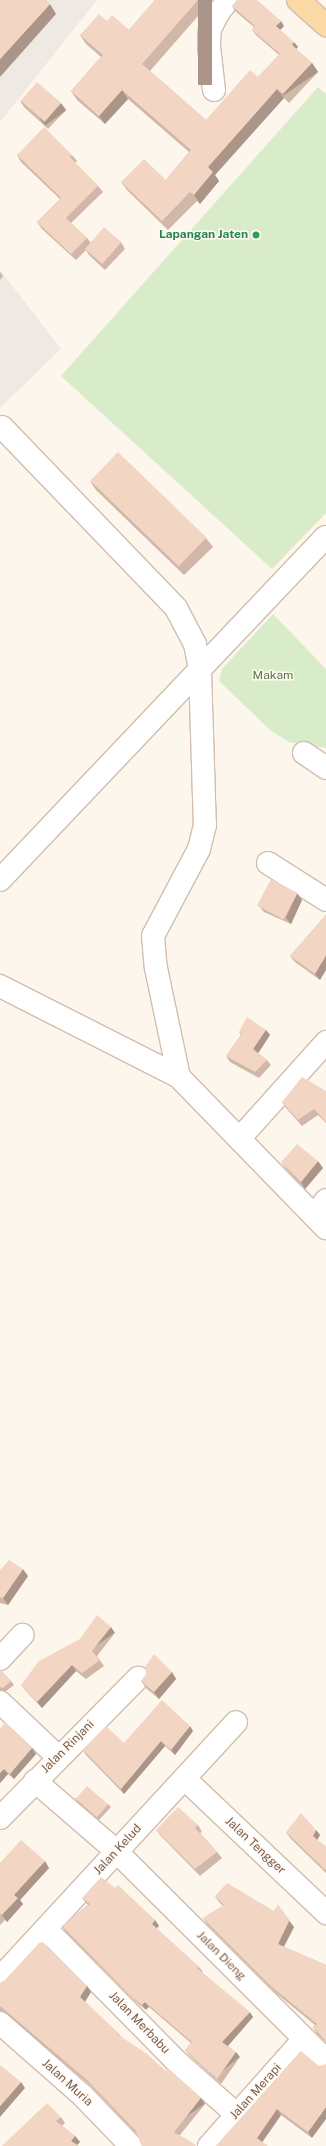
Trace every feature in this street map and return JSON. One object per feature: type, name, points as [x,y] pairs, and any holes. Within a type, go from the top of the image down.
[{"type":"main road","points":[[304,2],[326,25]]},
{"type":"street","points":[[214,90],[209,46],[210,29],[218,13],[228,0]]},
{"type":"street","points":[[2,427],[176,608],[195,644],[200,670],[205,825],[199,849],[153,936],[156,968],[179,1077]]},
{"type":"street","points":[[0,880],[326,537]]},
{"type":"street","points":[[304,753],[326,768]]},
{"type":"street","points":[[268,863],[326,900]]},
{"type":"street","points":[[0,986],[179,1077],[240,1138],[322,1215]]},
{"type":"street","points":[[240,1138],[326,1042]]},
{"type":"street","points":[[0,1659],[22,1635]]},
{"type":"street","name":"Jalan Rinjani","points":[[0,1818],[58,1757],[138,1678]]},
{"type":"street","points":[[0,1702],[58,1757]]},
{"type":"street","name":"Jalan Kelud","points":[[0,1978],[236,1722]]},
{"type":"street","name":"Jalan Tengger","points":[[184,1779],[326,1913]]},
{"type":"street","name":"Jalan Dieng","points":[[35,1781],[116,1851],[326,2060]]},
{"type":"street","name":"Jalan Merbabu","points":[[46,1929],[175,2060],[236,2114]]},
{"type":"street","name":"Jalan Muria","points":[[0,2023],[82,2095],[131,2146]]},
{"type":"street","name":"Jalan Merapi","points":[[209,2146],[304,2039]]},
{"type":"shaded area","points":[[0,0],[97,0],[0,122]]},
{"type":"shaded area","points":[[0,270],[61,349],[0,408]]},
{"type":"green space","name":"Lapangan Jaten","points":[[318,87],[326,94],[326,513],[272,569],[61,376]]},
{"type":"green space","name":"Makam","points":[[273,614],[326,669],[326,748],[289,742],[270,730],[219,681],[222,669]]},
{"type":"building","points":[[0,0],[46,0],[50,4],[0,59]]},
{"type":"building","points":[[155,0],[198,0],[142,64],[206,120],[250,70],[258,77],[290,43],[312,63],[283,94],[277,89],[208,167],[213,172],[194,195],[190,192],[162,221],[121,182],[144,159],[166,180],[191,150],[122,90],[99,116],[71,91],[103,55],[80,35],[99,14],[107,21],[112,15],[129,30]]},
{"type":"building","points":[[237,0],[257,0],[281,21],[276,26],[294,42],[292,45],[290,43],[280,54],[252,30],[255,26],[232,6]]},
{"type":"building","points":[[37,82],[61,103],[45,122],[21,101]]},
{"type":"building","points":[[44,127],[72,155],[70,157],[98,186],[66,218],[87,238],[71,254],[37,222],[61,198],[17,155]]},
{"type":"building","points":[[104,227],[121,242],[102,264],[85,249]]},
{"type":"building","points":[[118,452],[206,537],[179,566],[90,481]]},
{"type":"building","points":[[271,879],[297,893],[283,920],[257,905]]},
{"type":"building","points":[[326,915],[326,955],[315,974],[290,956]]},
{"type":"building","points":[[247,1017],[266,1030],[253,1049],[267,1060],[255,1072],[226,1056],[242,1034],[239,1032]]},
{"type":"building","points":[[302,1077],[326,1091],[326,1122],[314,1109],[298,1120],[282,1102]]},
{"type":"building","points":[[297,1144],[318,1161],[301,1182],[281,1162]]},
{"type":"building","points":[[9,1560],[23,1569],[3,1598],[0,1597],[0,1570]]},
{"type":"building","points":[[97,1615],[111,1627],[92,1651],[100,1660],[82,1673],[72,1665],[37,1702],[21,1685],[39,1661],[80,1639]]},
{"type":"building","points":[[154,1654],[172,1672],[154,1692],[141,1681],[146,1674],[145,1667]]},
{"type":"building","points":[[0,1670],[11,1681],[3,1688],[0,1687]]},
{"type":"building","points":[[162,1700],[190,1726],[171,1750],[161,1741],[121,1789],[83,1750],[106,1726],[124,1743]]},
{"type":"building","points":[[5,1722],[32,1748],[10,1774],[4,1769],[0,1773],[0,1729]]},
{"type":"building","points":[[87,1786],[108,1804],[97,1817],[76,1799]]},
{"type":"building","points":[[178,1807],[198,1825],[195,1828],[217,1852],[195,1869],[156,1830]]},
{"type":"building","points":[[301,1813],[316,1830],[313,1836],[326,1847],[325,1870],[286,1832]]},
{"type":"building","points":[[21,1840],[45,1861],[14,1895],[18,1898],[2,1915],[0,1914],[0,1863]]},
{"type":"building","points":[[101,1877],[115,1888],[118,1885],[155,1920],[152,1924],[199,1967],[197,1968],[250,2012],[222,2042],[236,2052],[217,2079],[185,2050],[192,2042],[145,2002],[142,2005],[132,1997],[62,1926],[90,1904],[82,1898]]},
{"type":"building","points":[[227,1883],[274,1911],[278,1905],[289,1921],[278,1944],[326,1965],[326,2041],[313,2027],[317,2024],[272,1987],[203,1918],[224,1905],[215,1896]]},
{"type":"building","points":[[43,1942],[87,1986],[80,1997],[118,2033],[117,2034],[147,2054],[166,2071],[168,2068],[201,2098],[174,2132],[196,2146],[142,2146],[136,2131],[87,2080],[0,2006],[0,1983],[5,1980],[39,1943]]},
{"type":"building","points":[[301,2051],[319,2066],[326,2064],[326,2107],[308,2132],[277,2109],[257,2138],[268,2146],[216,2146]]},
{"type":"building","points":[[0,2065],[21,2082],[0,2106]]},
{"type":"building","points":[[47,2103],[61,2117],[56,2121],[75,2136],[71,2141],[79,2146],[2,2146]]},
{"type":"place","name":"Lapangan Jaten","points":[[256,235]]}]
